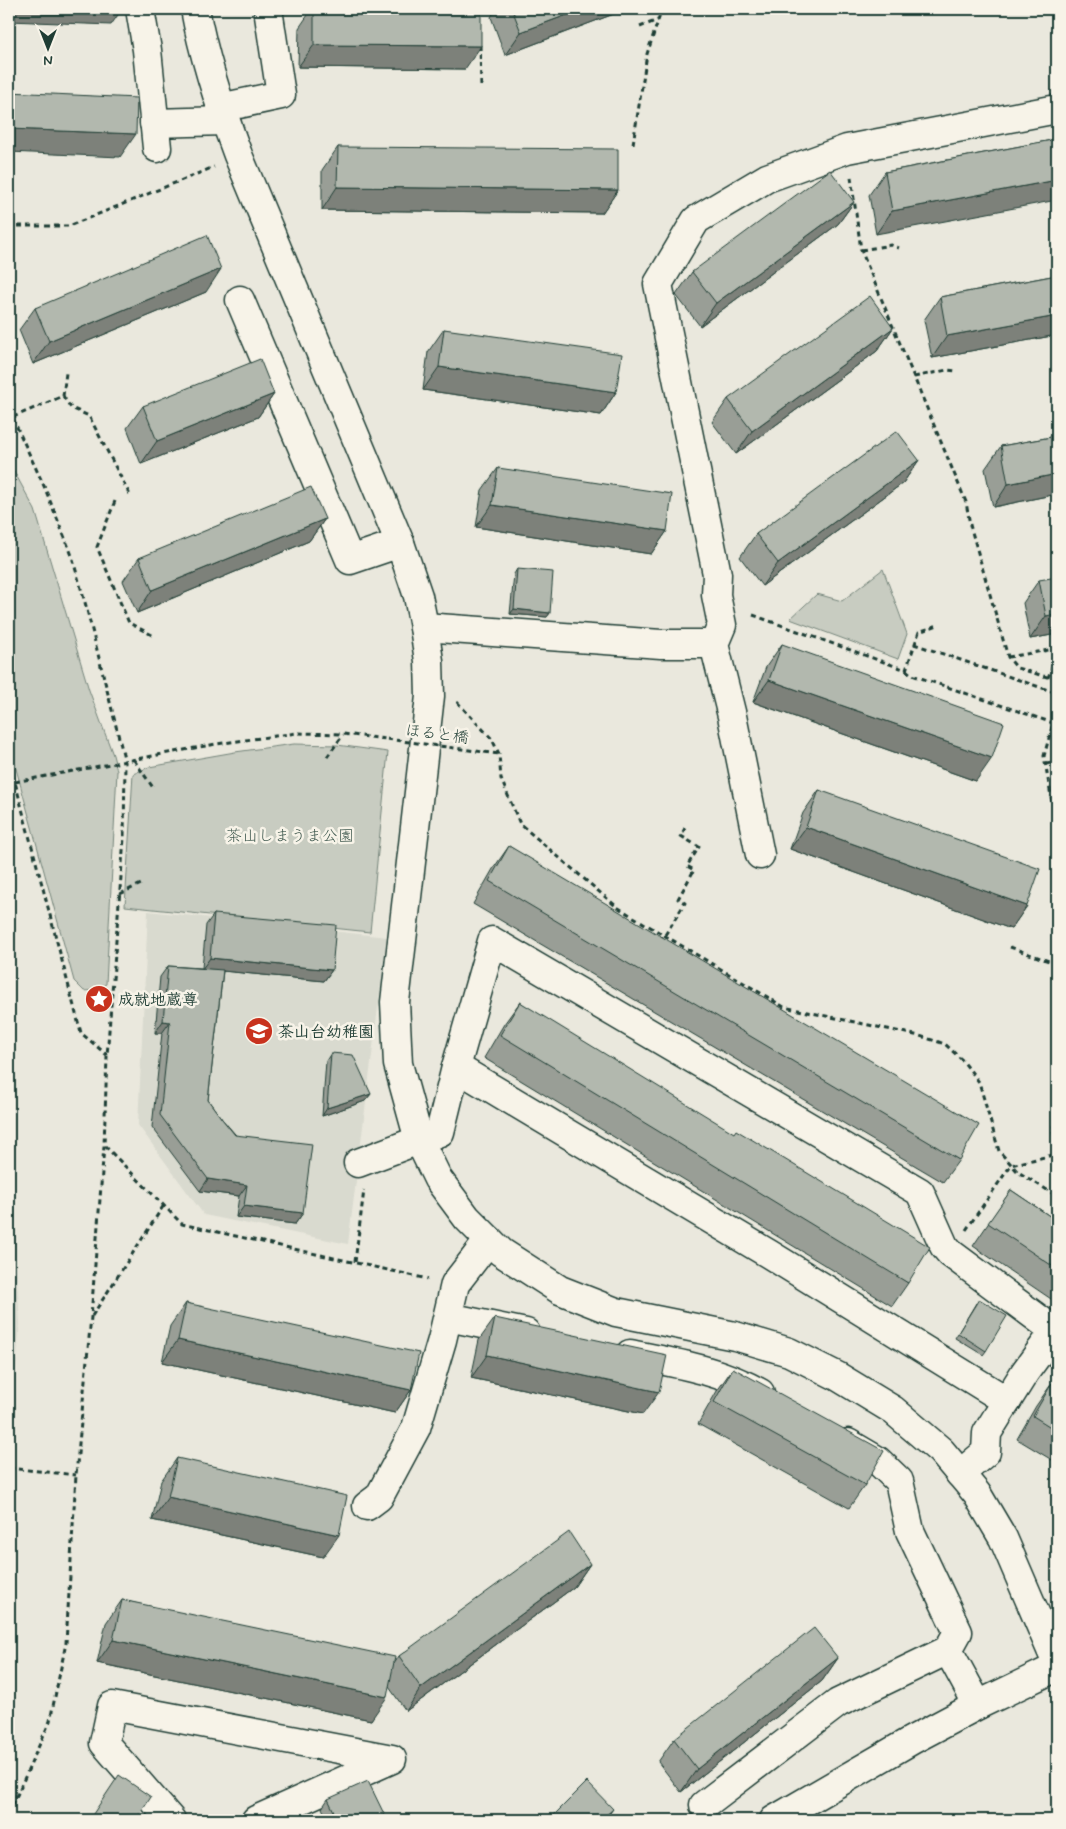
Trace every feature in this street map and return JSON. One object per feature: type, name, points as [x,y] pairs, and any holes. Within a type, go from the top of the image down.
[{"type":"street","points":[[140,9],[147,50],[155,136],[281,95],[268,9]]},
{"type":"street","points":[[195,9],[200,34],[223,115],[238,155],[400,543],[418,596],[429,661],[430,696],[395,1002],[398,1064],[418,1140],[438,1179],[467,1218],[500,1252],[560,1290],[616,1312],[735,1336],[789,1352],[837,1376],[893,1410],[941,1451],[977,1494],[1003,1538],[1057,1666],[912,1740],[774,1820]]},
{"type":"street","points":[[760,856],[732,716],[714,644],[722,624],[716,595],[717,574],[658,284],[696,220],[767,178],[847,149],[1057,109]]},
{"type":"street","points":[[240,300],[350,560],[400,543]]},
{"type":"street","points":[[424,627],[661,644],[714,644]]},
{"type":"street","points":[[363,1161],[440,1132],[456,1067],[492,941],[920,1192],[944,1246],[950,1253],[1055,1331],[987,1433],[986,1452],[960,1474]]},
{"type":"street","points":[[456,1067],[769,1254],[1007,1401]]},
{"type":"street","points":[[367,1506],[379,1497],[416,1428],[448,1317],[455,1284],[489,1240]]},
{"type":"street","points":[[448,1317],[554,1339]]},
{"type":"street","points":[[603,1349],[706,1370],[745,1385],[778,1404]]},
{"type":"street","points":[[704,1804],[838,1703],[948,1650],[958,1632],[910,1531],[899,1481],[877,1460],[828,1432]]},
{"type":"street","points":[[948,1650],[978,1705]]},
{"type":"street","points":[[171,1820],[104,1743],[112,1706],[392,1759],[256,1820]]},
{"type":"path","points":[[633,144],[647,54],[662,9]]},
{"type":"path","points":[[640,27],[658,20]]},
{"type":"path","points":[[480,44],[481,88]]},
{"type":"path","points":[[847,149],[862,250],[966,502],[970,525],[1008,657],[1017,668],[1057,680]]},
{"type":"path","points":[[9,226],[70,226],[238,155]]},
{"type":"path","points":[[862,250],[891,245],[899,248]]},
{"type":"path","points":[[914,376],[947,370],[956,371]]},
{"type":"path","points":[[66,373],[63,396],[71,408],[89,416],[130,495]]},
{"type":"path","points":[[13,417],[63,396]]},
{"type":"path","points":[[9,410],[44,486],[71,553],[125,762],[124,838],[107,1056],[104,1146],[91,1317],[76,1475],[66,1643],[50,1721],[9,1813]]},
{"type":"path","points":[[115,502],[97,547],[129,623],[154,636]]},
{"type":"path","points":[[753,615],[906,670],[912,676],[1053,723]]},
{"type":"path","points":[[906,670],[919,632],[938,626]]},
{"type":"path","points":[[914,644],[1057,693]]},
{"type":"path","points":[[1008,657],[1049,650],[1057,653],[1048,678]]},
{"type":"path","points":[[452,697],[492,739],[499,754],[500,779],[520,824],[617,907],[784,1007],[920,1036],[945,1044],[963,1061],[979,1082],[999,1151],[1010,1165],[1057,1196]]},
{"type":"path","points":[[1057,709],[1044,756],[1057,830]]},
{"type":"path","name":"ほると橋","points":[[15,782],[216,744],[298,733],[343,734],[499,754]]},
{"type":"path","points":[[327,757],[343,734]]},
{"type":"path","points":[[134,760],[154,789]]},
{"type":"path","points":[[1046,764],[1057,762]]},
{"type":"path","points":[[9,767],[15,782],[81,1033],[107,1056]]},
{"type":"path","points":[[661,944],[685,903],[678,899],[694,870],[687,866],[699,847],[681,836],[686,826]]},
{"type":"path","points":[[119,894],[143,883]]},
{"type":"path","points":[[1010,947],[1057,964]]},
{"type":"path","points":[[1057,1126],[1052,1127],[1057,1147]]},
{"type":"path","points":[[104,1146],[182,1224],[455,1284]]},
{"type":"path","points":[[950,1253],[1010,1165],[1057,1154]]},
{"type":"path","points":[[354,1262],[363,1161]]},
{"type":"path","points":[[91,1317],[164,1205]]},
{"type":"path","points":[[9,1468],[76,1475]]},
{"type":"shaded area","name":"茶山台幼稚園","points":[[148,911],[387,937],[348,1244],[204,1215],[138,1125]]},
{"type":"shaded area","points":[[9,1157],[20,1323],[9,1436]]},
{"type":"green space","points":[[9,462],[35,510],[89,690],[117,771],[106,984],[96,990],[84,991],[74,981],[9,743]]},
{"type":"green space","points":[[883,569],[907,634],[898,659],[790,619],[817,594],[842,601]]},
{"type":"green space","name":"茶山しまうま公園","points":[[294,744],[337,745],[388,752],[370,932],[125,906],[133,774],[149,767]]},
{"type":"building","points":[[314,9],[481,9],[481,46],[314,45]]},
{"type":"building","points":[[512,9],[583,9],[521,32]]},
{"type":"building","points":[[9,92],[137,98],[136,134],[9,129]]},
{"type":"building","points":[[1057,139],[1057,180],[892,211],[885,172]]},
{"type":"building","points":[[338,147],[618,149],[618,190],[337,187]]},
{"type":"building","points":[[830,170],[854,202],[716,303],[692,272]]},
{"type":"building","points":[[207,235],[221,269],[49,341],[35,308]]},
{"type":"building","points":[[1057,275],[1057,316],[947,336],[940,297]]},
{"type":"building","points":[[870,296],[893,328],[752,431],[728,399]]},
{"type":"building","points":[[444,329],[622,354],[616,392],[439,367]]},
{"type":"building","points":[[260,359],[274,394],[157,441],[143,406]]},
{"type":"building","points":[[897,431],[919,460],[778,563],[756,534]]},
{"type":"building","points":[[1057,436],[1057,474],[1008,484],[1001,446]]},
{"type":"building","points":[[498,468],[672,494],[667,531],[492,505]]},
{"type":"building","points":[[311,487],[325,519],[152,590],[139,558]]},
{"type":"building","points":[[517,569],[553,572],[550,613],[514,609]]},
{"type":"building","points":[[1057,577],[1057,614],[1046,616],[1039,580]]},
{"type":"building","points":[[782,644],[1004,723],[992,758],[769,680]]},
{"type":"building","points":[[819,790],[1040,869],[1027,906],[806,827]]},
{"type":"building","points":[[509,846],[979,1125],[959,1160],[489,881]]},
{"type":"building","points":[[214,914],[336,925],[332,970],[210,958]]},
{"type":"building","points":[[168,966],[223,970],[208,1100],[235,1135],[312,1144],[303,1213],[244,1206],[247,1185],[208,1179],[160,1115],[170,1022],[163,1021]]},
{"type":"building","points":[[520,1002],[734,1133],[736,1130],[930,1247],[908,1283],[500,1035]]},
{"type":"building","points":[[331,1053],[353,1055],[371,1094],[327,1108]]},
{"type":"building","points":[[1011,1190],[1057,1221],[1057,1269],[988,1223]]},
{"type":"building","points":[[979,1299],[1007,1316],[986,1351],[958,1333]]},
{"type":"building","points":[[186,1303],[419,1353],[411,1390],[178,1340]]},
{"type":"building","points":[[495,1318],[667,1355],[659,1392],[487,1355]]},
{"type":"building","points":[[733,1368],[884,1451],[865,1485],[714,1402]]},
{"type":"building","points":[[1052,1383],[1057,1387],[1057,1431],[1033,1416]]},
{"type":"building","points":[[177,1458],[347,1496],[339,1535],[168,1497]]},
{"type":"building","points":[[569,1532],[590,1564],[421,1688],[399,1656]]},
{"type":"building","points":[[122,1600],[395,1657],[387,1697],[113,1640]]},
{"type":"building","points":[[814,1628],[838,1658],[697,1769],[674,1739]]},
{"type":"building","points":[[119,1775],[151,1797],[136,1820],[89,1820]]},
{"type":"building","points":[[368,1781],[387,1820],[338,1820],[328,1799]]},
{"type":"building","points":[[587,1782],[613,1809],[601,1820],[549,1820]]},
{"type":"place","name":"成就地蔵尊","points":[[99,999]]},
{"type":"place","name":"茶山台幼稚園","points":[[259,1031]]}]
